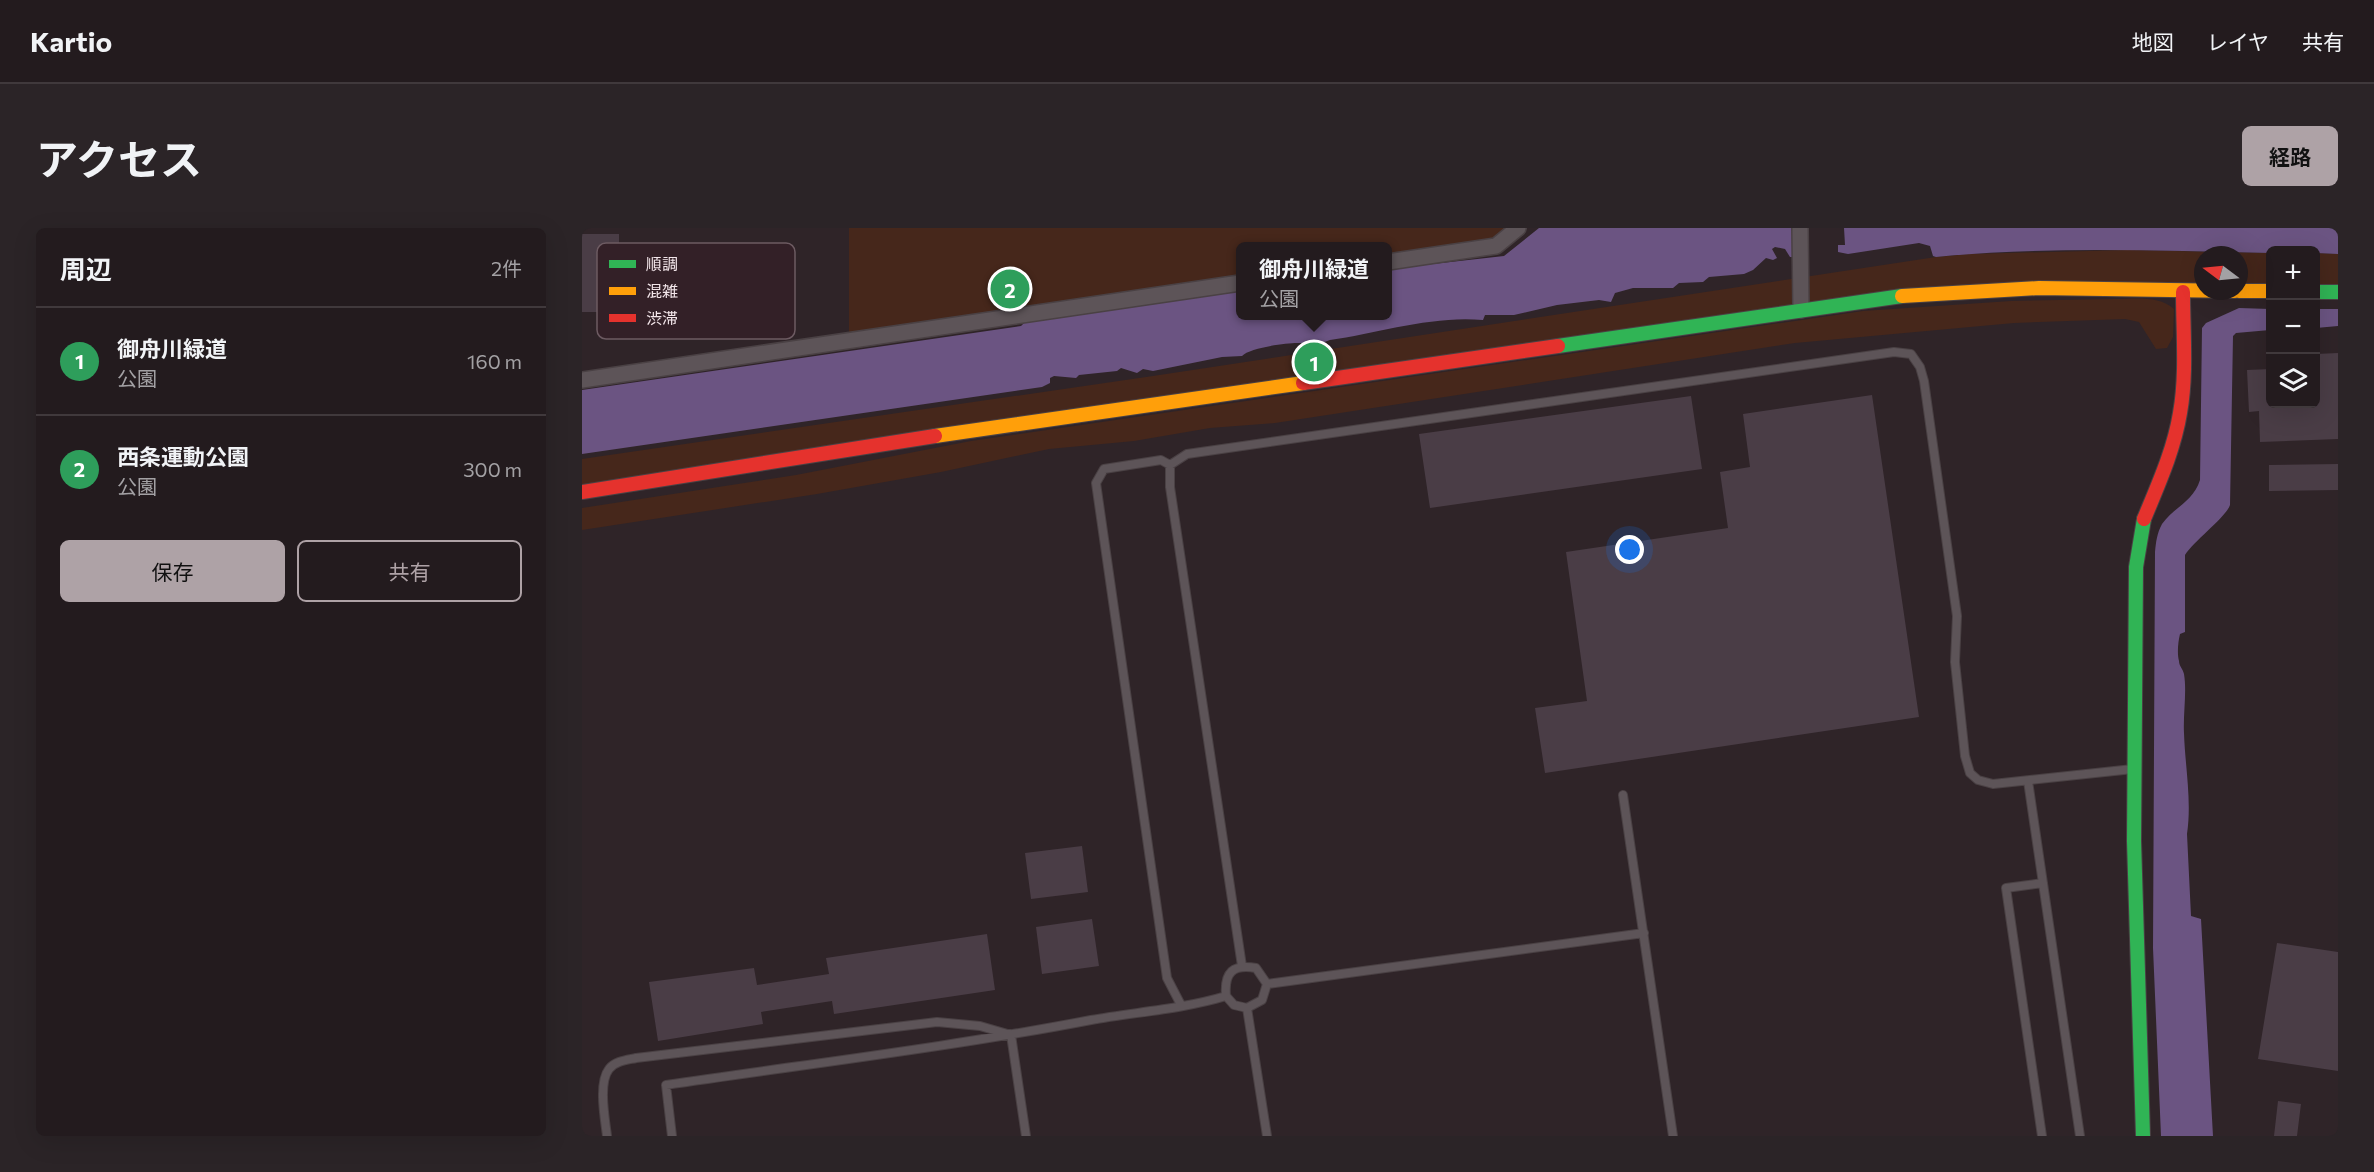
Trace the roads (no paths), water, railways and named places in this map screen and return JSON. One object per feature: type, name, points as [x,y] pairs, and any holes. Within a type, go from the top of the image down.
[{"type":"street","points":[[1392,261],[1496,246],[1518,228]]},
{"type":"street","points":[[1800,228],[1801,310]]},
{"type":"street","points":[[582,380],[1236,284]]},
{"type":"street","points":[[582,492],[944,434],[1894,297],[2039,288],[2194,292]]},
{"type":"street","points":[[2248,291],[2266,291]]},
{"type":"street","points":[[2320,291],[2338,292]]},
{"type":"street","points":[[2143,1136],[2134,841],[2136,567],[2142,524],[2164,471],[2180,415],[2183,387],[2183,292]]},
{"type":"lane","points":[[1170,465],[1186,454],[1894,351],[1911,354],[1920,367],[1924,381],[1957,616],[1955,662],[1965,756],[1970,773],[1978,780],[1993,784],[2134,769]]},
{"type":"lane","points":[[1170,465],[1161,460],[1104,469],[1096,483],[1167,978],[1181,1005]]},
{"type":"lane","points":[[1170,465],[1170,487],[1242,966]]},
{"type":"lane","points":[[2028,781],[2080,1136]]},
{"type":"lane","points":[[1623,795],[1673,1136]]},
{"type":"lane","points":[[2042,1136],[2006,888],[2043,883]]},
{"type":"lane","points":[[1267,984],[1644,933]]},
{"type":"lane","points":[[1242,966],[1256,968],[1267,984],[1262,1000],[1247,1008],[1234,1005],[1226,996],[1225,982],[1232,970],[1242,966]]},
{"type":"lane","points":[[672,1136],[666,1085],[1011,1035],[1209,1001],[1226,996]]},
{"type":"lane","points":[[1247,1008],[1267,1136]]},
{"type":"lane","points":[[607,1136],[603,1088],[608,1070],[618,1062],[937,1022],[980,1026],[1011,1035]]},
{"type":"lane","points":[[1011,1035],[1026,1136]]},
{"type":"place","name":"西条運動公園","points":[[1010,289]]},
{"type":"place","name":"御舟川緑道","points":[[1314,362]]}]
